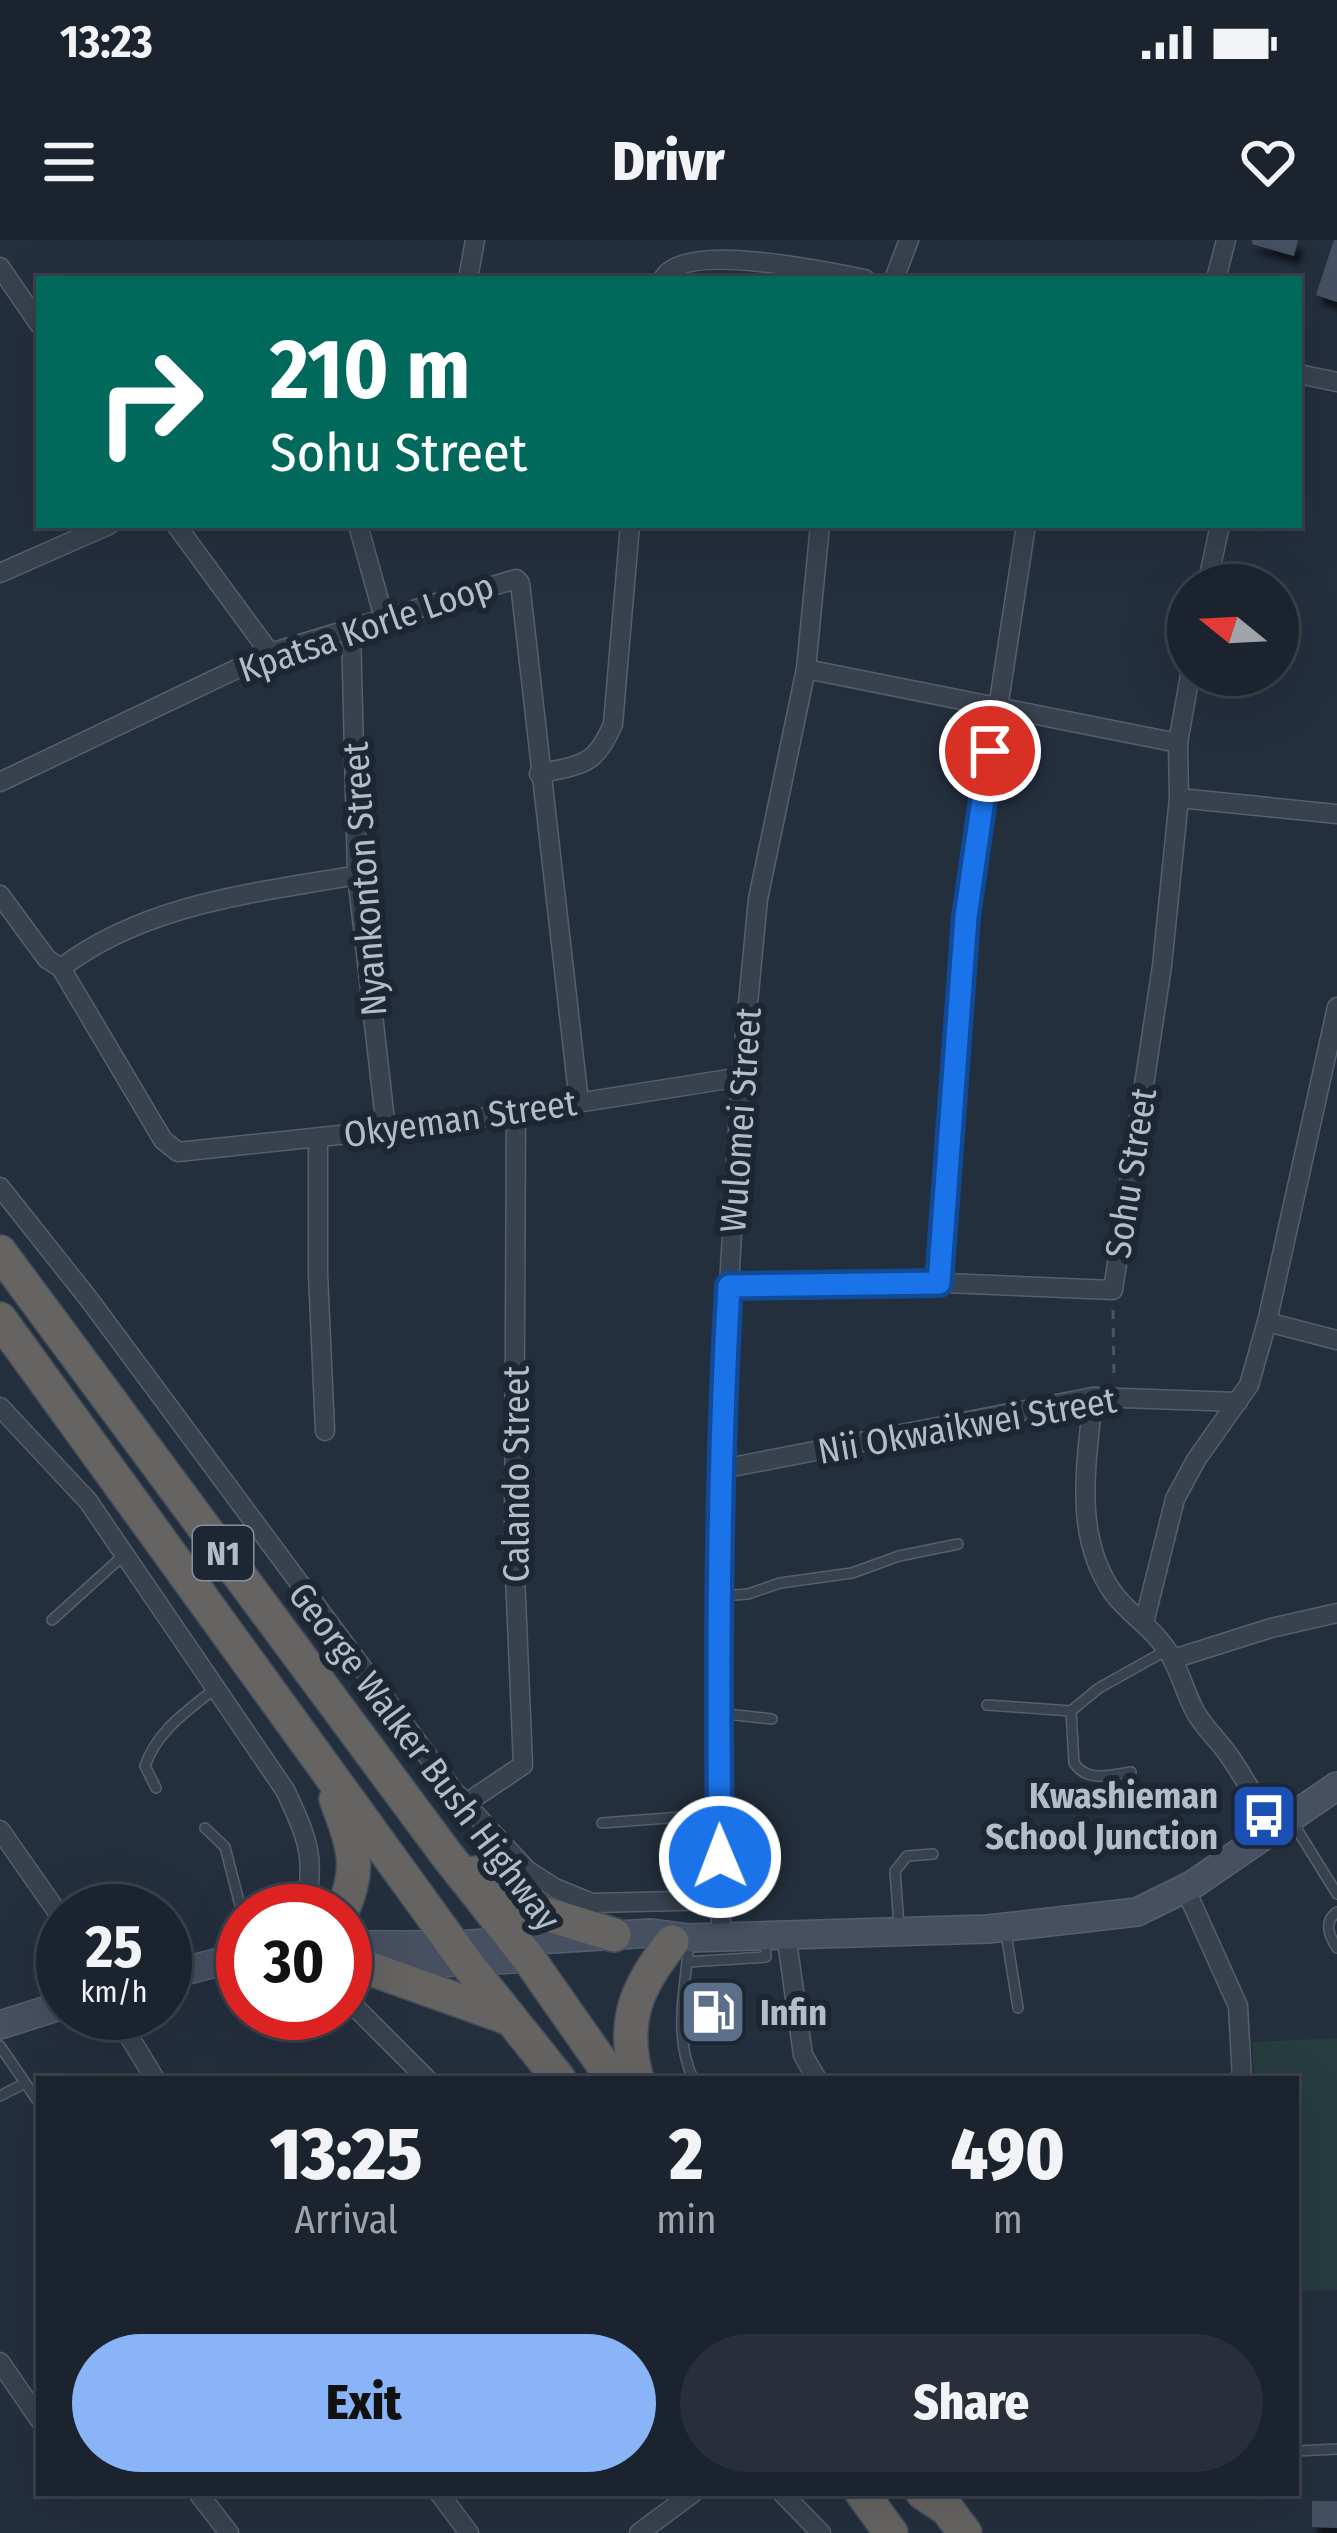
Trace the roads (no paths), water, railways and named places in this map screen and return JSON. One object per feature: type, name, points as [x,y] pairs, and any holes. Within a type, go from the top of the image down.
[{"type":"highway","name":"George Walker Bush Highway","points":[[0,1252],[522,1950],[611,2076]]},
{"type":"highway","name":"N1","points":[[0,1319],[460,1955],[556,2076]]},
{"type":"highway","points":[[0,1346],[55,1399]]},
{"type":"highway","points":[[323,1763],[356,1858],[352,1884]]},
{"type":"highway","points":[[446,1854],[533,1910],[614,1936]]},
{"type":"highway","points":[[637,2076],[629,2050],[632,2016],[644,1977],[683,1947]]},
{"type":"highway","points":[[372,1966],[508,2018]]},
{"type":"highway","points":[[864,2496],[891,2533]]},
{"type":"highway","points":[[908,2496],[934,2533]]},
{"type":"highway","points":[[927,2496],[965,2533]]},
{"type":"main road","points":[[372,1957],[683,1947],[721,1937],[1005,1928],[1111,1918],[1137,1912],[1185,1888],[1337,1786]]},
{"type":"main road","points":[[522,1950],[651,1933],[683,1947]]},
{"type":"main road","points":[[0,2025],[36,2014]]},
{"type":"street","points":[[469,276],[476,240]]},
{"type":"street","points":[[895,276],[909,240]]},
{"type":"street","points":[[1217,276],[1226,240]]},
{"type":"street","points":[[664,276],[670,265],[683,259],[726,256],[847,276]]},
{"type":"street","points":[[0,267],[36,320]]},
{"type":"street","points":[[1302,375],[1337,382]]},
{"type":"street","points":[[0,573],[102,528]]},
{"type":"street","points":[[178,528],[270,653]]},
{"type":"street","points":[[359,528],[384,618]]},
{"type":"street","points":[[539,774],[590,762],[614,724],[630,528]]},
{"type":"street","name":"Wulomei Street","points":[[721,1937],[719,1596],[741,1077],[758,899],[806,669],[820,528]]},
{"type":"street","points":[[939,1283],[966,917],[1026,528]]},
{"type":"street","points":[[1212,564],[1219,528]]},
{"type":"street","name":"Kpatsa Korle Loop","points":[[0,782],[270,653],[509,578],[520,583],[579,1102]]},
{"type":"street","name":"Nyankonton Street","points":[[351,629],[357,874],[386,1129]]},
{"type":"street","points":[[806,669],[1178,743]]},
{"type":"street","name":"Sohu Street","points":[[729,1286],[939,1283],[1113,1290],[1162,966],[1179,798],[1178,743],[1186,696]]},
{"type":"street","points":[[1179,798],[1337,814]]},
{"type":"street","points":[[0,895],[47,959],[61,968],[163,914],[357,874]]},
{"type":"street","name":"Okyeman Street","points":[[61,968],[163,1140],[178,1152],[516,1113],[741,1077]]},
{"type":"street","points":[[1144,1623],[1175,1499],[1196,1460],[1249,1385],[1337,1007]]},
{"type":"street","name":"Calando Street","points":[[465,1804],[523,1765],[514,1551],[516,1113]]},
{"type":"street","points":[[319,1138],[318,1274],[325,1431]]},
{"type":"street","name":"George Walker Bush Highway","points":[[0,1187],[465,1804],[527,1870],[592,1903],[721,1900]]},
{"type":"street","points":[[1267,1322],[1337,1340]]},
{"type":"street","points":[[1093,1397],[1084,1493],[1089,1540],[1114,1594],[1170,1654],[1200,1720],[1283,1821]]},
{"type":"street","name":"Nii Okwaikwei Street","points":[[722,1469],[1093,1397],[1238,1402]]},
{"type":"street","points":[[0,1406],[88,1501],[285,1790],[313,1870],[310,1884]]},
{"type":"street","points":[[1170,1654],[1337,1613]]},
{"type":"street","points":[[0,1830],[38,1884]]},
{"type":"street","points":[[1185,1888],[1238,2006],[1242,2076]]},
{"type":"street","points":[[776,1935],[803,2055],[815,2076]]},
{"type":"street","points":[[372,2024],[425,2076]]},
{"type":"street","points":[[131,2040],[153,2076]]},
{"type":"street","points":[[0,2362],[36,2415]]},
{"type":"street","points":[[200,2496],[229,2533]]},
{"type":"street","points":[[441,2496],[469,2533]]},
{"type":"street","points":[[639,2533],[689,2496]]},
{"type":"street","points":[[785,2496],[821,2533]]},
{"type":"lane","points":[[719,1596],[852,1574],[899,1556],[958,1544]]},
{"type":"lane","points":[[52,1620],[125,1554]]},
{"type":"lane","points":[[987,1705],[1071,1711],[1099,1688],[1170,1654]]},
{"type":"lane","points":[[157,1788],[145,1766],[153,1748],[168,1726],[217,1688]]},
{"type":"lane","points":[[1071,1711],[1074,1763],[1079,1769],[1086,1776],[1098,1777],[1131,1772]]},
{"type":"lane","points":[[718,1713],[772,1719]]},
{"type":"lane","points":[[602,1823],[720,1814]]},
{"type":"lane","points":[[1283,1821],[1298,1831],[1337,1894]]},
{"type":"lane","points":[[205,1828],[225,1847],[235,1884]]},
{"type":"lane","points":[[899,1932],[895,1871],[907,1856],[933,1854]]},
{"type":"lane","points":[[1337,1912],[1328,1934],[1337,1948]]},
{"type":"lane","points":[[1005,1928],[1018,2008]]},
{"type":"lane","points":[[692,2076],[683,2056],[680,2025],[683,1947],[766,1957],[776,1935]]},
{"type":"lane","points":[[0,2046],[36,2099]]},
{"type":"lane","points":[[0,2096],[25,2083]]},
{"type":"lane","points":[[1299,2451],[1337,2449]]},
{"type":"place","name":"Kwashieman School Junction","points":[[1264,1816]]},
{"type":"place","name":"Infin","points":[[713,2012]]}]
